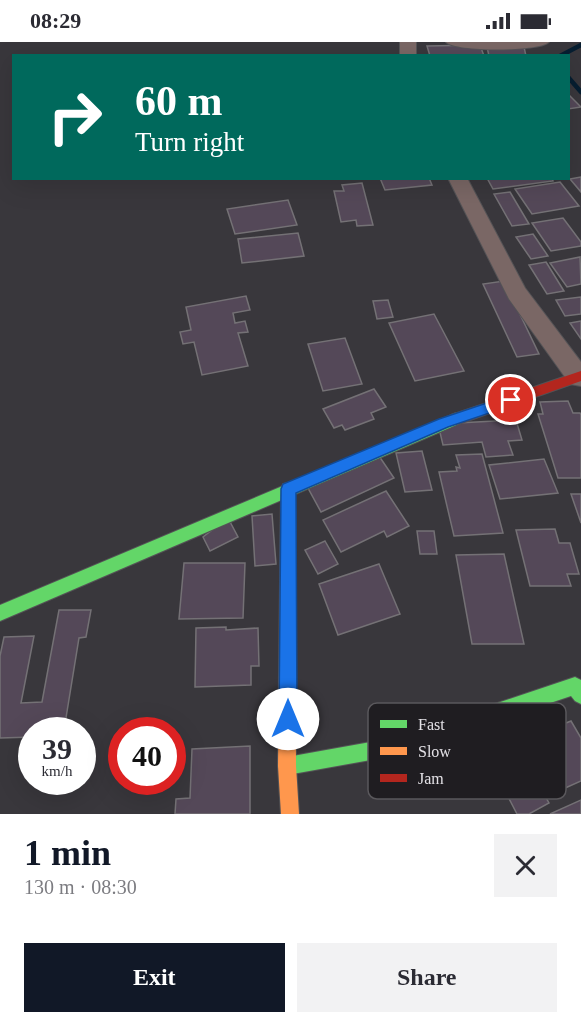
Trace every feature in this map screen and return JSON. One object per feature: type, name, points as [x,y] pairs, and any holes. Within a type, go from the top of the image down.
[{"type":"street","points":[[454,42],[507,45],[542,42]]},
{"type":"street","points":[[0,613],[444,423],[580,377],[517,293],[458,180]]},
{"type":"street","points":[[288,489],[290,814]]},
{"type":"street","points":[[524,703],[575,686],[581,695]]},
{"type":"street","points":[[288,766],[368,752]]},
{"type":"building","points":[[480,45],[483,54],[429,54],[427,46]]},
{"type":"building","points":[[487,47],[524,47],[526,54],[489,54]]},
{"type":"building","points":[[570,96],[581,107],[570,109]]},
{"type":"building","points":[[581,177],[581,192],[570,179]]},
{"type":"building","points":[[381,180],[430,180],[432,185],[385,190]]},
{"type":"building","points":[[488,180],[553,181],[493,189]]},
{"type":"building","points":[[560,182],[579,206],[532,214],[515,189]]},
{"type":"building","points":[[362,183],[373,225],[357,226],[356,220],[341,222],[334,191],[344,191],[342,185]]},
{"type":"building","points":[[510,192],[529,224],[512,226],[494,194]]},
{"type":"building","points":[[288,200],[297,225],[235,234],[227,209]]},
{"type":"building","points":[[563,218],[581,242],[581,246],[551,251],[532,223]]},
{"type":"building","points":[[298,233],[304,256],[242,263],[238,239]]},
{"type":"building","points":[[533,234],[548,256],[531,259],[516,237]]},
{"type":"building","points":[[580,257],[581,284],[567,287],[550,263]]},
{"type":"building","points":[[546,262],[564,291],[547,294],[529,265]]},
{"type":"building","points":[[504,281],[539,354],[517,357],[483,284]]},
{"type":"building","points":[[246,296],[250,310],[233,313],[235,323],[245,321],[248,332],[238,333],[248,366],[202,375],[194,342],[183,344],[180,332],[191,330],[186,307]]},
{"type":"building","points":[[581,297],[581,314],[565,316],[556,300]]},
{"type":"building","points":[[388,300],[393,317],[377,319],[373,301]]},
{"type":"building","points":[[434,314],[464,371],[415,381],[389,323]]},
{"type":"building","points":[[581,321],[581,339],[570,323]]},
{"type":"building","points":[[345,338],[362,384],[323,391],[308,344]]},
{"type":"building","points":[[374,389],[386,407],[371,413],[374,419],[345,430],[342,425],[334,428],[323,409]]},
{"type":"building","points":[[568,401],[573,413],[581,415],[581,478],[558,478],[538,414],[543,414],[540,402]]},
{"type":"building","points":[[516,420],[522,440],[508,441],[513,455],[486,457],[482,442],[443,445],[438,424]]},
{"type":"building","points":[[422,451],[432,490],[405,492],[396,453]]},
{"type":"building","points":[[482,454],[503,533],[454,536],[439,472],[457,471],[456,467],[460,468],[456,455]]},
{"type":"building","points":[[379,456],[394,478],[321,512],[308,488]]},
{"type":"building","points":[[544,459],[558,493],[500,499],[489,465]]},
{"type":"building","points":[[386,491],[409,526],[387,537],[384,531],[341,552],[323,520]]},
{"type":"building","points":[[571,494],[581,494],[581,523]]},
{"type":"building","points":[[272,514],[276,564],[255,566],[252,516]]},
{"type":"building","points":[[228,518],[238,537],[210,551],[203,537]]},
{"type":"building","points":[[555,529],[559,543],[570,543],[579,574],[567,574],[571,586],[530,586],[516,530]]},
{"type":"building","points":[[417,531],[434,531],[437,554],[420,554]]},
{"type":"building","points":[[325,541],[338,564],[318,574],[305,550]]},
{"type":"building","points":[[504,554],[524,644],[472,644],[456,555]]},
{"type":"building","points":[[184,563],[245,563],[243,618],[179,619]]},
{"type":"building","points":[[379,564],[400,614],[338,635],[319,584]]},
{"type":"building","points":[[59,610],[91,610],[86,637],[79,638],[66,717],[18,717],[18,737],[0,738],[0,656],[4,637],[34,636],[21,703],[42,702]]},
{"type":"building","points":[[226,627],[226,630],[258,628],[259,666],[251,666],[251,685],[195,687],[196,628]]},
{"type":"building","points":[[571,721],[581,738],[581,781],[566,788],[566,723]]},
{"type":"building","points":[[250,746],[250,814],[175,814],[176,799],[190,798],[192,749]]},
{"type":"building","points":[[509,799],[547,799],[549,803],[529,814],[517,814]]},
{"type":"building","points":[[581,800],[581,814],[550,814]]},
{"type":"waterway","points":[[564,54],[581,45]]},
{"type":"waterway","points":[[570,79],[581,92]]},
{"type":"traffic: fast","points":[[0,613],[456,419]]},
{"type":"traffic: fast","points":[[524,703],[575,686],[581,695]]},
{"type":"traffic: fast","points":[[287,766],[368,751]]},
{"type":"traffic: slow","points":[[288,489],[287,766],[290,814]]},
{"type":"traffic: jam","points":[[456,419],[581,376]]},
{"type":"route","points":[[288,719],[288,489],[444,423],[511,400]]}]
